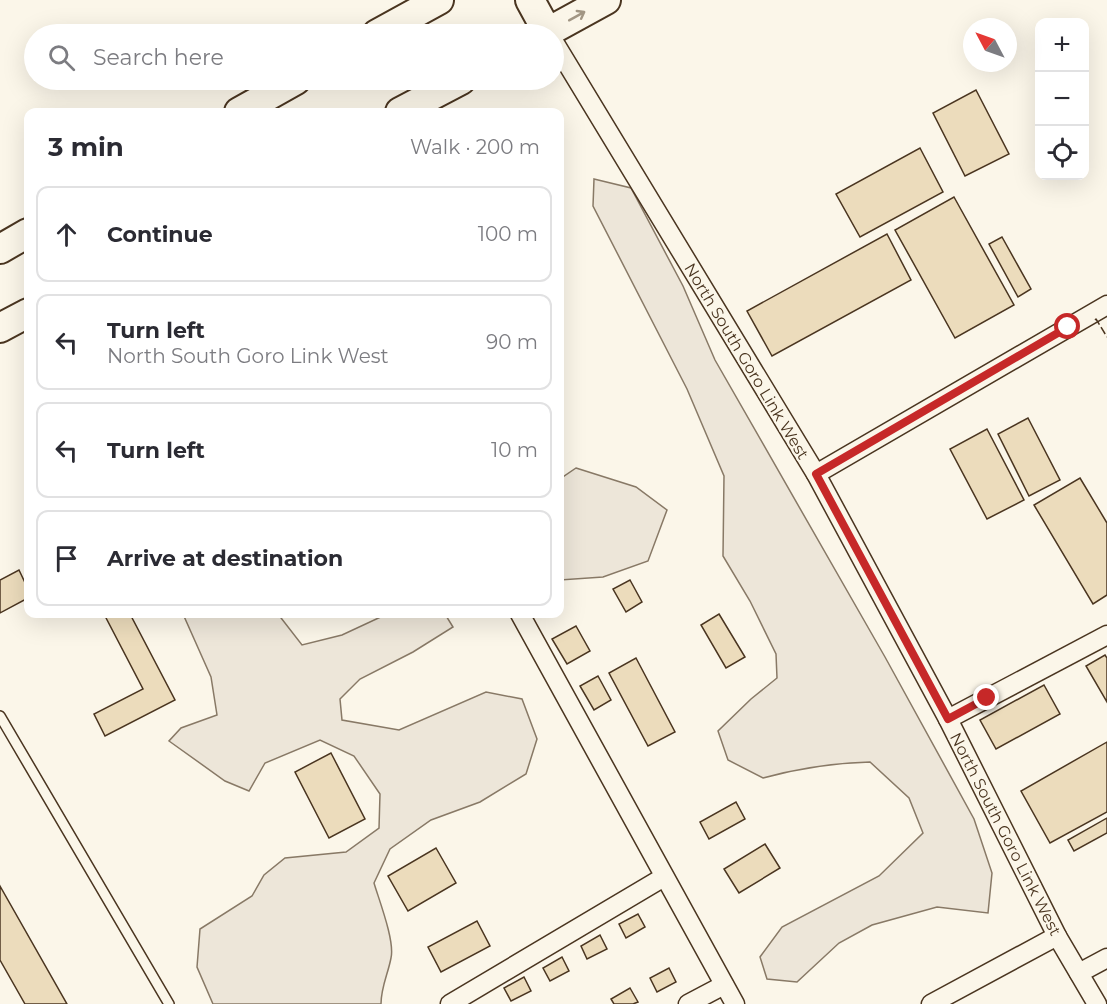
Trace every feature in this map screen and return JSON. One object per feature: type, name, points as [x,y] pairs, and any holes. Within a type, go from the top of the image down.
[{"type":"main road","points":[[396,24],[440,0]]},
{"type":"main road","points":[[530,0],[543,24]]},
{"type":"main road","points":[[564,27],[606,0]]},
{"type":"main road","points":[[246,108],[278,90]]},
{"type":"main road","points":[[408,108],[442,90]]},
{"type":"main road","points":[[0,249],[24,235]]},
{"type":"main road","points":[[0,328],[24,315]]},
{"type":"street","name":"North South Goro Link West","points":[[564,61],[816,474],[948,719],[1058,936],[1097,1004]]},
{"type":"street","points":[[816,474],[1107,305]]},
{"type":"street","points":[[522,618],[735,1004]]},
{"type":"street","points":[[948,719],[1107,635]]},
{"type":"street","points":[[450,1004],[664,877]]},
{"type":"street","points":[[931,1004],[1058,936]]},
{"type":"street","points":[[1079,973],[1107,958]]},
{"type":"street","points":[[688,1004],[724,985]]},
{"type":"lane","points":[[0,716],[169,1004]]},
{"type":"shaded area","points":[[594,179],[631,188],[683,286],[715,360],[885,657],[974,819],[992,873],[988,913],[937,907],[872,925],[839,943],[797,982],[767,979],[760,957],[782,927],[879,876],[923,833],[909,798],[870,762],[816,767],[763,778],[728,760],[718,731],[777,678],[776,654],[750,601],[723,556],[724,476],[687,389],[593,206]]},
{"type":"shaded area","points":[[576,468],[636,487],[667,510],[648,561],[603,577],[564,580],[564,476]]},
{"type":"shaded area","points":[[185,618],[281,618],[302,645],[342,635],[378,618],[447,618],[453,627],[413,652],[360,679],[340,699],[342,720],[399,730],[486,692],[522,699],[537,739],[526,774],[480,802],[431,820],[390,849],[374,883],[389,931],[392,951],[381,1004],[213,1004],[197,967],[200,929],[252,896],[264,875],[285,858],[346,852],[379,828],[380,794],[354,756],[320,740],[265,763],[249,791],[225,781],[169,741],[181,728],[217,715],[211,677]]},
{"type":"building","points":[[976,90],[1009,154],[965,176],[933,113]]},
{"type":"building","points":[[920,148],[943,192],[860,237],[836,194]]},
{"type":"building","points":[[954,197],[1014,305],[955,338],[895,230]]},
{"type":"building","points":[[887,234],[911,280],[772,356],[747,311]]},
{"type":"building","points":[[1002,237],[1031,289],[1018,297],[989,244]]},
{"type":"building","points":[[1028,418],[1060,480],[1029,496],[998,434]]},
{"type":"building","points":[[987,429],[1024,500],[987,519],[950,449]]},
{"type":"building","points":[[1080,478],[1107,523],[1107,595],[1093,604],[1034,505]]},
{"type":"building","points":[[19,570],[24,581],[24,600],[0,613],[0,580]]},
{"type":"building","points":[[630,580],[642,602],[626,612],[613,589]]},
{"type":"building","points":[[719,614],[745,657],[726,668],[701,625]]},
{"type":"building","points":[[106,618],[132,618],[175,700],[105,736],[94,714],[143,689]]},
{"type":"building","points":[[576,626],[590,651],[567,664],[552,639]]},
{"type":"building","points":[[1105,655],[1107,658],[1107,702],[1086,666]]},
{"type":"building","points":[[636,658],[675,732],[648,746],[609,673]]},
{"type":"building","points":[[598,676],[611,700],[594,710],[580,686]]},
{"type":"building","points":[[1044,685],[1060,714],[996,749],[980,720]]},
{"type":"building","points":[[1107,742],[1107,812],[1050,843],[1021,791]]},
{"type":"building","points":[[331,753],[365,819],[329,838],[295,772]]},
{"type":"building","points":[[736,802],[745,819],[709,839],[700,822]]},
{"type":"building","points":[[1107,818],[1107,833],[1074,851],[1068,840]]},
{"type":"building","points":[[765,844],[780,868],[739,893],[724,869]]},
{"type":"building","points":[[436,848],[456,883],[408,911],[388,876]]},
{"type":"building","points":[[0,886],[67,1004],[25,1004],[0,960]]},
{"type":"building","points":[[638,914],[645,927],[626,938],[619,924]]},
{"type":"building","points":[[477,921],[490,946],[441,972],[428,947]]},
{"type":"building","points":[[600,935],[607,949],[587,959],[581,946]]},
{"type":"building","points":[[562,957],[569,971],[550,981],[543,968]]},
{"type":"building","points":[[669,968],[676,982],[657,992],[650,978]]},
{"type":"building","points":[[524,977],[531,991],[511,1001],[504,988]]},
{"type":"building","points":[[630,988],[638,1002],[614,1004],[611,999]]},
{"type":"fence","points":[[1095,320],[1107,337]]},
{"type":"route","points":[[987,698],[948,719],[816,474],[1068,327]]}]
